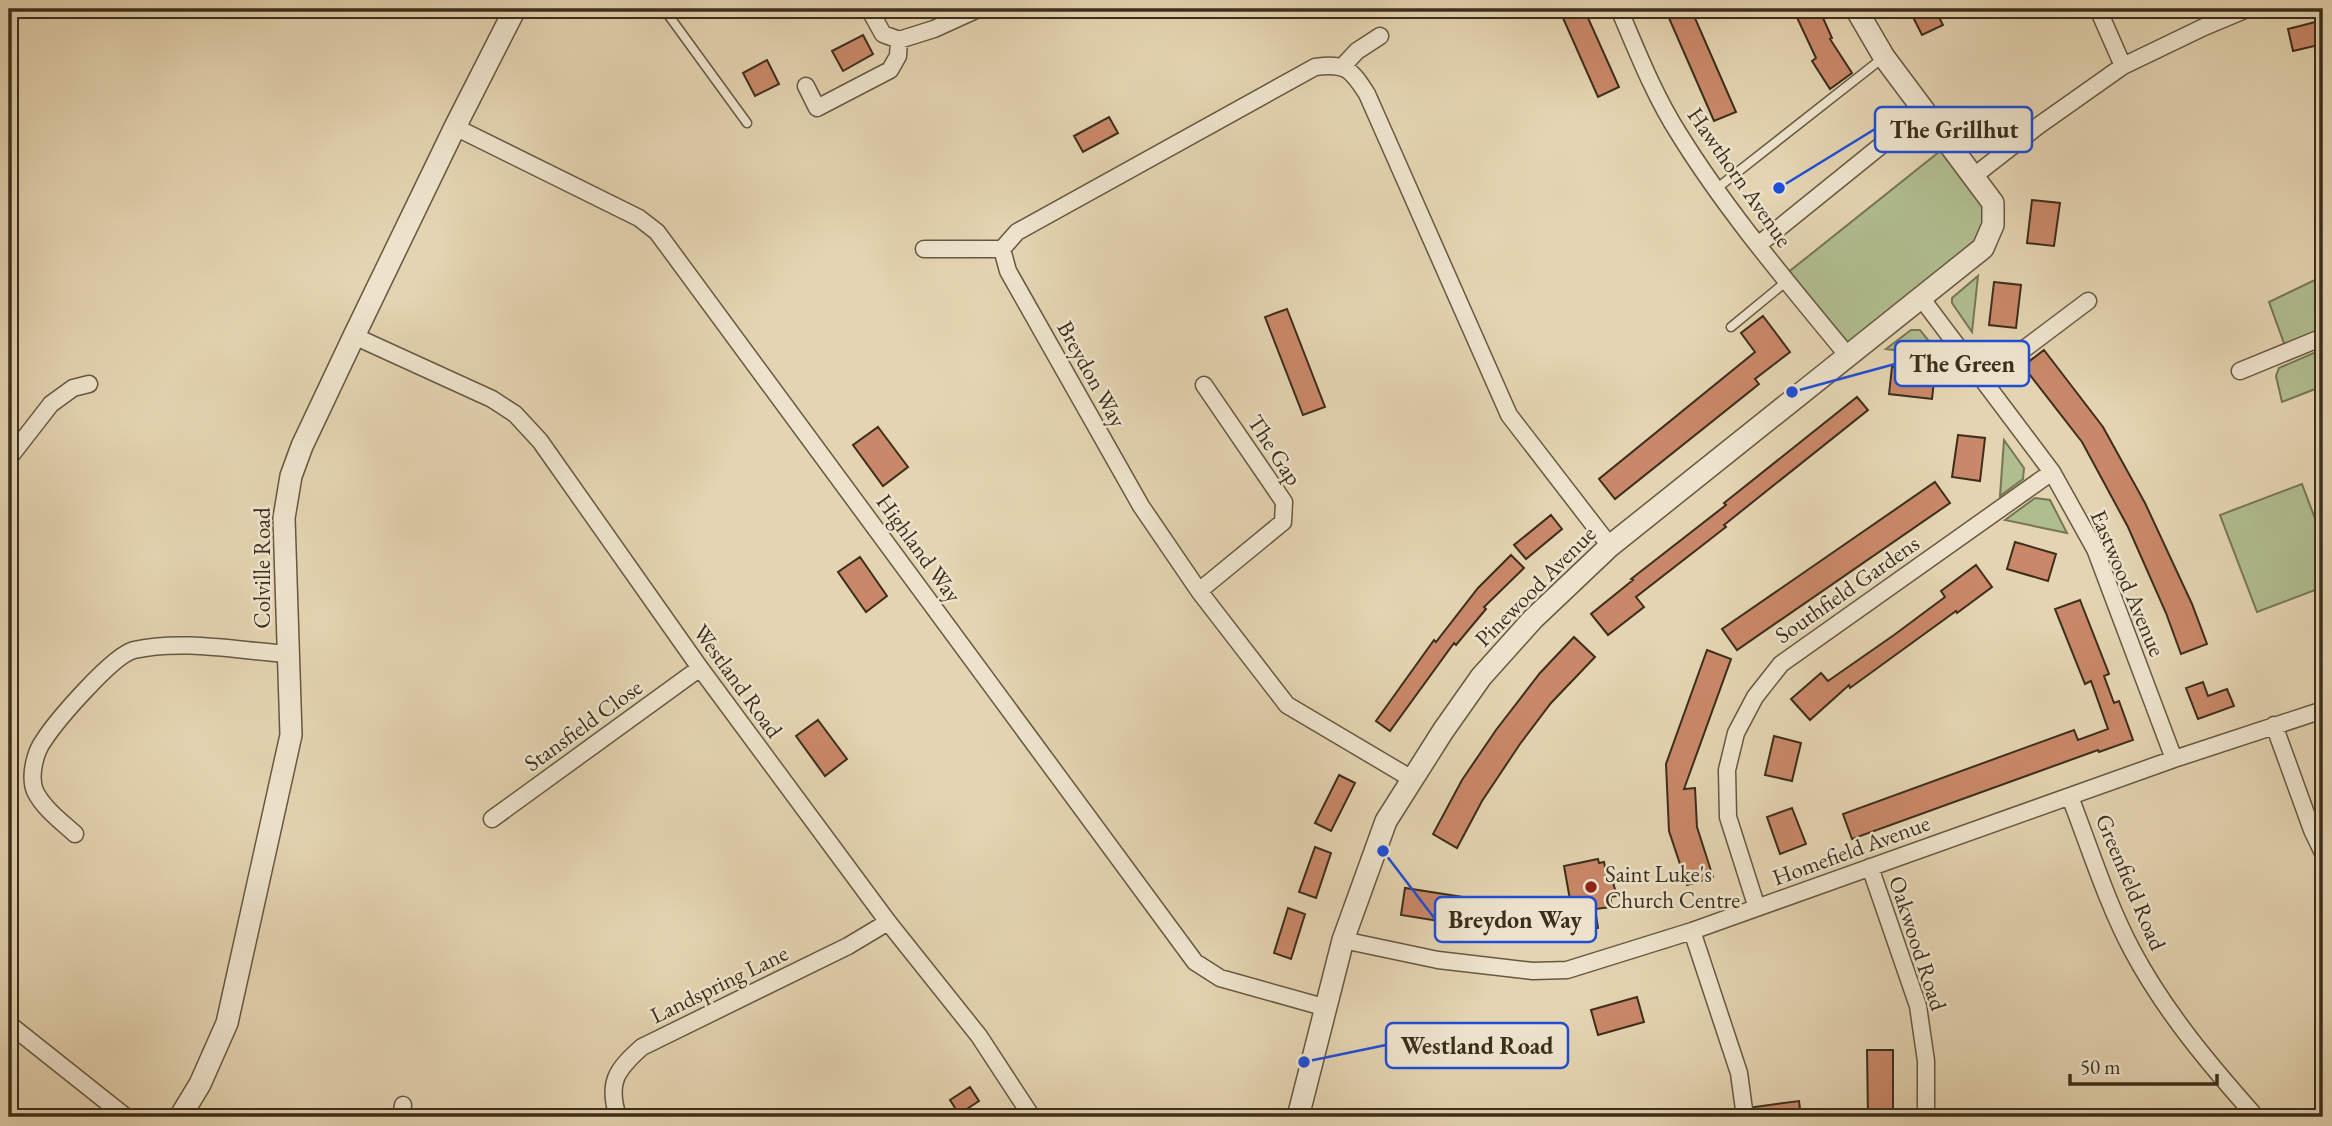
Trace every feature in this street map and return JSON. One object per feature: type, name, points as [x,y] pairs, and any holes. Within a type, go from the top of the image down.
[{"type":"street","name":"Colville Road","points":[[180,1117],[200,1084],[227,1023],[291,734],[284,518],[290,475],[354,336],[515,9]]},
{"type":"street","points":[[872,9],[883,34],[899,40],[934,29],[978,9]]},
{"type":"street","name":"Hawthorn Avenue","points":[[1619,9],[1647,75],[1678,133],[1758,245],[1848,356]]},
{"type":"street","points":[[1856,9],[1884,57],[1974,176],[2038,126],[2123,66],[2246,9]]},
{"type":"street","points":[[2098,9],[2123,66]]},
{"type":"street","points":[[1342,67],[1357,51],[1380,36]]},
{"type":"street","points":[[806,86],[817,108],[890,69],[898,56],[899,40]]},
{"type":"street","points":[[925,250],[1002,249],[1017,232],[1315,67],[1334,65],[1353,71],[1367,94],[1509,415],[1610,546]]},
{"type":"street","points":[[1758,245],[1925,110]]},
{"type":"street","name":"Highland Way","points":[[455,127],[639,218],[657,232],[1195,962],[1220,978],[1327,1008]]},
{"type":"street","name":"Pinewood Avenue","points":[[1298,1117],[1343,940],[1386,821],[1481,677],[1532,619],[1610,546],[1983,248],[1993,225],[1993,203],[1974,176]]},
{"type":"street","name":"Breydon Way","points":[[1002,249],[1008,271],[1141,506],[1199,591],[1287,705],[1412,779]]},
{"type":"street","name":"Eastwood Avenue","points":[[1922,299],[2052,472],[2095,549],[2174,759]]},
{"type":"street","points":[[1983,380],[2088,301]]},
{"type":"street","name":"Westland Road","points":[[354,336],[492,399],[516,414],[540,441],[700,668],[888,922],[979,1036],[1030,1117]]},
{"type":"street","points":[[2240,371],[2323,337]]},
{"type":"street","points":[[9,458],[51,404],[73,388],[89,384]]},
{"type":"street","name":"The Gap","points":[[1199,591],[1283,522],[1284,502],[1204,385]]},
{"type":"street","name":"Southfield Gardens","points":[[1757,908],[1728,817],[1727,770],[1736,733],[1755,697],[1781,664],[2052,472]]},
{"type":"street","points":[[75,834],[35,790],[33,767],[42,741],[105,668],[130,651],[164,645],[289,654]]},
{"type":"street","name":"Stansfield Close","points":[[492,819],[700,668]]},
{"type":"street","name":"Homefield Avenue","points":[[1343,940],[1438,960],[1533,971],[1567,970],[1692,931],[2174,759],[2323,710]]},
{"type":"street","points":[[2274,725],[2323,853]]},
{"type":"street","name":"Greenfield Road","points":[[2070,797],[2115,914],[2133,951],[2201,1056],[2256,1117]]},
{"type":"street","name":"Oakwood Road","points":[[1870,867],[1918,1006],[1926,1061],[1926,1117]]},
{"type":"street","name":"Landspring Lane","points":[[618,1117],[613,1089],[616,1074],[642,1047],[848,946],[888,922]]},
{"type":"street","points":[[1692,931],[1739,1073],[1745,1117]]},
{"type":"street","points":[[9,1024],[126,1117]]},
{"type":"lane","points":[[664,9],[747,123]]},
{"type":"lane","points":[[1716,189],[1884,57]]},
{"type":"lane","points":[[1731,327],[1787,281]]},
{"type":"green space","points":[[1944,148],[1986,203],[1987,223],[1977,245],[1846,349],[1786,274]]},
{"type":"green space","points":[[1978,276],[1972,332],[1952,303],[1952,298]]},
{"type":"green space","points":[[2323,276],[2323,332],[2285,346],[2269,302]]},
{"type":"green space","points":[[1911,330],[1920,330],[1941,356],[1886,349]]},
{"type":"green space","points":[[2323,349],[2323,386],[2282,402],[2276,376],[2279,368]]},
{"type":"green space","points":[[2004,440],[2024,468],[2023,479],[2000,496]]},
{"type":"green space","points":[[2302,484],[2323,540],[2323,587],[2257,612],[2220,515]]},
{"type":"green space","points":[[2035,498],[2050,500],[2067,533],[2005,520]]},
{"type":"building","points":[[1559,9],[1584,9],[1619,87],[1598,97]]},
{"type":"building","points":[[1665,9],[1691,9],[1736,112],[1714,121]]},
{"type":"building","points":[[1793,9],[1819,9],[1832,38],[1830,39],[1852,73],[1830,89],[1812,61],[1816,58]]},
{"type":"building","points":[[1909,9],[1935,9],[1943,25],[1922,35]]},
{"type":"building","points":[[2323,20],[2323,44],[2293,51],[2288,29]]},
{"type":"building","points":[[863,35],[873,54],[843,71],[832,51]]},
{"type":"building","points":[[767,60],[779,84],[755,96],[743,73]]},
{"type":"building","points":[[1109,117],[1118,133],[1083,152],[1074,136]]},
{"type":"building","points":[[2032,200],[2060,203],[2054,246],[2027,243]]},
{"type":"building","points":[[1994,282],[2021,285],[2016,328],[1989,325]]},
{"type":"building","points":[[1287,309],[1325,407],[1303,415],[1265,317]]},
{"type":"building","points":[[1763,316],[1790,352],[1755,379],[1759,384],[1615,499],[1599,479],[1755,352],[1741,333]]},
{"type":"building","points":[[2044,350],[2103,427],[2145,503],[2192,604],[2207,644],[2181,654],[2128,527],[2082,442],[2023,366]]},
{"type":"building","points":[[1892,367],[1935,372],[1932,399],[1889,394]]},
{"type":"building","points":[[1857,397],[1868,410],[1636,597],[1644,607],[1608,635],[1591,614]]},
{"type":"building","points":[[878,427],[908,467],[883,486],[853,445]]},
{"type":"building","points":[[1958,435],[1985,438],[1980,481],[1952,477]]},
{"type":"building","points":[[1935,482],[1950,503],[1737,650],[1722,629]]},
{"type":"building","points":[[1551,515],[1562,529],[1526,559],[1514,545]]},
{"type":"building","points":[[2015,542],[2056,554],[2048,581],[2007,569]]},
{"type":"building","points":[[1511,555],[1524,568],[1484,607],[1486,609],[1456,645],[1454,643],[1390,731],[1376,721],[1434,640],[1436,642],[1478,588]]},
{"type":"building","points":[[860,557],[887,596],[866,612],[838,572]]},
{"type":"building","points":[[1976,565],[1992,587],[1850,688],[1849,685],[1810,720],[1791,699],[1821,673],[1828,681],[1894,635],[1945,597],[1941,591]]},
{"type":"building","points":[[2080,600],[2109,674],[2104,676],[2114,703],[2119,701],[2133,740],[2099,752],[2098,750],[1852,839],[1843,814],[2074,730],[2078,740],[2108,729],[2091,681],[2085,684],[2055,609]]},
{"type":"building","points":[[1574,637],[1595,657],[1551,703],[1520,744],[1482,801],[1457,848],[1433,834],[1462,780],[1496,730],[1540,673]]},
{"type":"building","points":[[1707,650],[1731,659],[1684,789],[1695,788],[1697,827],[1713,877],[1687,885],[1669,831],[1666,764]]},
{"type":"building","points":[[2203,682],[2208,696],[2227,689],[2234,706],[2198,719],[2186,688]]},
{"type":"building","points":[[818,720],[847,759],[825,776],[796,736]]},
{"type":"building","points":[[1774,736],[1801,743],[1792,781],[1765,775]]},
{"type":"building","points":[[1339,775],[1355,783],[1331,831],[1315,823]]},
{"type":"building","points":[[1792,808],[1806,844],[1780,854],[1767,817]]},
{"type":"building","points":[[1315,847],[1331,853],[1316,898],[1299,892]]},
{"type":"building","points":[[1598,859],[1599,863],[1604,862],[1607,877],[1611,876],[1617,896],[1610,897],[1612,907],[1595,909],[1598,928],[1558,934],[1558,937],[1514,933],[1401,915],[1405,888],[1572,911],[1564,866]]},
{"type":"building","points":[[1288,908],[1305,914],[1291,959],[1274,953]]},
{"type":"building","points":[[1637,997],[1644,1022],[1598,1035],[1591,1010]]},
{"type":"building","points":[[1867,1050],[1893,1050],[1893,1117],[1868,1117]]},
{"type":"building","points":[[970,1087],[979,1101],[959,1114],[950,1100]]},
{"type":"building","points":[[1799,1101],[1801,1117],[1755,1117],[1754,1107]]},
{"type":"place","name":"The Grillhut","points":[[1779,188]]},
{"type":"place","name":"The Green","points":[[1792,392]]},
{"type":"place","name":"Breydon Way","points":[[1383,851]]},
{"type":"place","name":"Saint Luke's Church Centre","points":[[1591,887]]},
{"type":"place","name":"Westland Road","points":[[1304,1062]]}]
